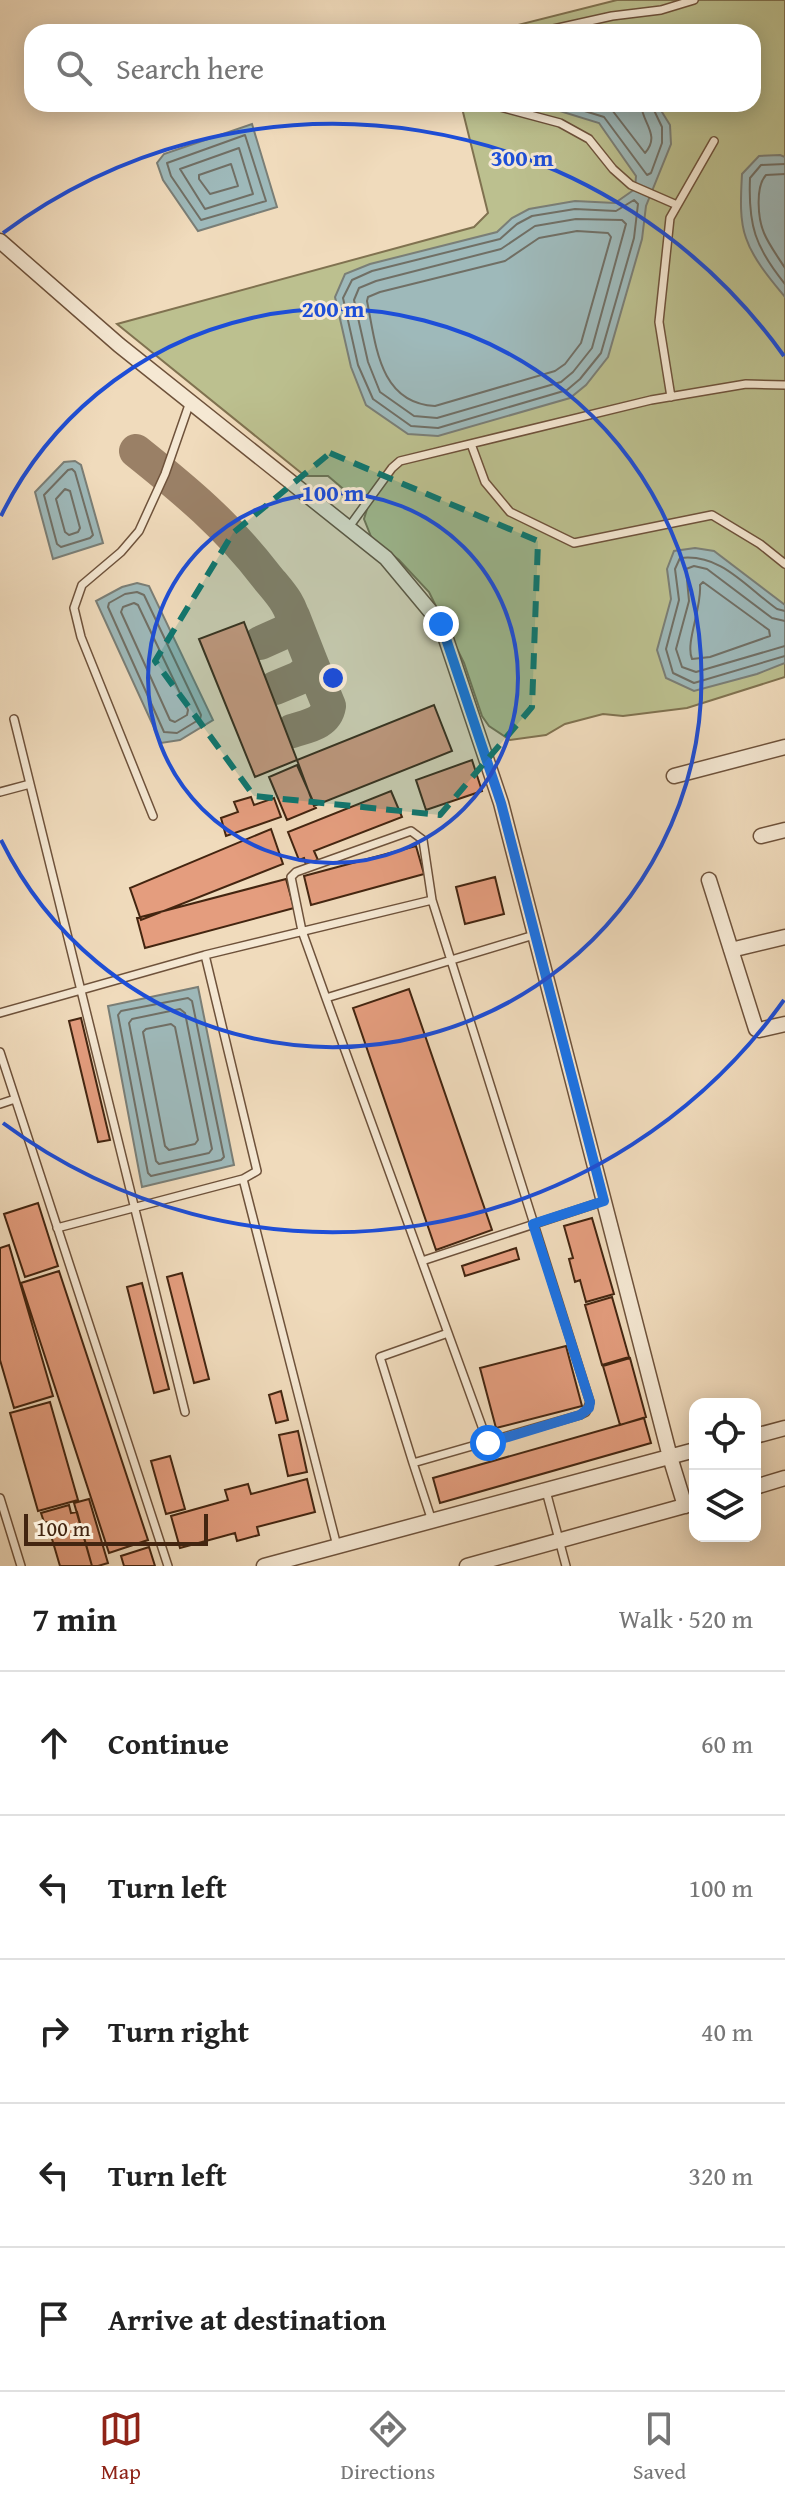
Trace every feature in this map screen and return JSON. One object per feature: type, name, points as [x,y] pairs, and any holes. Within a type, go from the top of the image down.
[{"type":"street","points":[[0,241],[119,345],[386,558],[441,624],[501,803],[670,1457],[689,1502]]},
{"type":"street","points":[[674,776],[785,747]]},
{"type":"street","points":[[761,836],[785,830]]},
{"type":"street","points":[[709,880],[756,1029],[785,1024]]},
{"type":"street","points":[[731,950],[785,937]]},
{"type":"street","points":[[761,1434],[785,1428]]},
{"type":"street","points":[[264,1566],[689,1452]]},
{"type":"street","points":[[761,1485],[785,1478]]},
{"type":"street","points":[[467,1566],[689,1504]]},
{"type":"lane","points":[[576,24],[661,10],[694,0]]},
{"type":"lane","points":[[519,112],[560,123],[589,139],[613,169],[631,185],[677,205]]},
{"type":"lane","points":[[671,397],[659,322],[670,218],[714,141]]},
{"type":"lane","points":[[349,527],[395,464],[671,397],[746,384],[785,385]]},
{"type":"lane","points":[[153,816],[81,637],[74,608],[82,585],[121,552],[139,531],[165,474],[190,402]]},
{"type":"lane","points":[[471,444],[485,482],[510,512],[574,543],[712,515],[760,544],[785,564]]},
{"type":"lane","points":[[14,719],[185,1412]]},
{"type":"lane","points":[[0,792],[30,784]]},
{"type":"lane","points":[[413,1463],[488,1443],[580,1415],[589,1408],[590,1402],[450,961],[432,900],[423,840],[411,831],[291,877],[302,931],[488,1443]]},
{"type":"lane","points":[[0,1013],[205,955],[432,900]]},
{"type":"lane","points":[[326,998],[535,934]]},
{"type":"lane","points":[[57,1228],[243,1179],[257,1171],[205,955]]},
{"type":"lane","points":[[0,1052],[168,1566]]},
{"type":"lane","points":[[0,1104],[15,1099]]},
{"type":"lane","points":[[243,1179],[337,1546]]},
{"type":"lane","points":[[422,1261],[604,1201]]},
{"type":"lane","points":[[432,1521],[380,1357],[448,1333]]},
{"type":"lane","points":[[546,1491],[566,1566]]},
{"type":"lane","points":[[0,1498],[21,1566]]},
{"type":"highlighted area","points":[[330,453],[538,541],[532,707],[440,815],[254,796],[155,661],[233,533]]},
{"type":"green space","points":[[617,0],[785,0],[785,677],[687,708],[623,716],[603,714],[565,724],[546,735],[510,740],[489,726],[482,716],[464,663],[429,592],[399,560],[372,539],[364,519],[367,509],[328,476],[305,476],[117,324],[474,227],[488,213],[463,112],[761,112],[761,24],[522,24]]},
{"type":"water","points":[[563,112],[662,112],[670,125],[671,144],[646,206],[642,239],[608,357],[586,385],[570,398],[438,436],[408,434],[366,405],[351,367],[335,297],[345,274],[370,264],[497,232],[512,218],[529,209],[575,201],[615,203],[635,189],[636,176],[599,123]]},
{"type":"water","points":[[252,124],[277,207],[198,231],[163,180],[157,163],[164,154]]},
{"type":"water","points":[[759,156],[785,157],[785,297],[749,246],[741,206],[742,174]]},
{"type":"water","points":[[75,461],[81,465],[103,543],[53,559],[35,492],[64,462]]},
{"type":"water","points":[[695,548],[714,551],[785,605],[785,663],[694,691],[666,678],[657,650],[671,599],[667,569],[674,551]]},
{"type":"water","points":[[137,583],[149,586],[213,720],[180,740],[161,743],[96,601]]},
{"type":"water","points":[[198,987],[234,1165],[142,1187],[108,1006]]},
{"type":"building","points":[[244,622],[297,760],[255,777],[199,639]]},
{"type":"building","points":[[434,705],[452,751],[314,806],[297,760]]},
{"type":"building","points":[[472,760],[482,791],[426,810],[416,780]]},
{"type":"building","points":[[297,765],[316,808],[287,820],[269,777]]},
{"type":"building","points":[[391,791],[402,817],[314,851],[318,860],[306,865],[304,858],[299,860],[288,832]]},
{"type":"building","points":[[251,797],[254,805],[274,798],[281,817],[226,836],[221,818],[238,812],[234,802]]},
{"type":"building","points":[[271,829],[283,864],[141,920],[130,888]]},
{"type":"building","points":[[416,846],[424,874],[311,905],[304,876]]},
{"type":"building","points":[[495,877],[504,914],[465,924],[456,887]]},
{"type":"building","points":[[286,879],[294,908],[145,948],[137,918]]},
{"type":"building","points":[[409,989],[492,1230],[436,1250],[353,1008]]},
{"type":"building","points":[[81,1018],[110,1140],[98,1142],[69,1021]]},
{"type":"building","points":[[38,1203],[58,1266],[25,1277],[4,1214]]},
{"type":"building","points":[[592,1218],[614,1294],[586,1302],[580,1280],[575,1282],[569,1259],[573,1258],[564,1226]]},
{"type":"building","points":[[9,1245],[53,1396],[14,1408],[0,1360],[0,1248]]},
{"type":"building","points":[[516,1248],[519,1259],[465,1276],[462,1266]]},
{"type":"building","points":[[59,1271],[148,1540],[109,1553],[21,1283]]},
{"type":"building","points":[[182,1273],[209,1379],[194,1383],[167,1277]]},
{"type":"building","points":[[142,1283],[169,1389],[154,1393],[127,1287]]},
{"type":"building","points":[[612,1297],[629,1357],[602,1365],[585,1305]]},
{"type":"building","points":[[566,1346],[582,1406],[496,1428],[480,1368]]},
{"type":"building","points":[[630,1358],[646,1417],[620,1425],[603,1366]]},
{"type":"building","points":[[281,1391],[288,1420],[276,1423],[269,1395]]},
{"type":"building","points":[[50,1402],[78,1500],[38,1511],[10,1413]]},
{"type":"building","points":[[644,1418],[651,1443],[440,1503],[433,1478]]},
{"type":"building","points":[[298,1431],[307,1472],[288,1476],[279,1435]]},
{"type":"building","points":[[170,1456],[185,1509],[166,1514],[151,1461]]},
{"type":"building","points":[[307,1479],[315,1512],[257,1527],[259,1535],[237,1541],[235,1533],[180,1548],[171,1516],[228,1500],[225,1490],[248,1484],[251,1494]]},
{"type":"building","points":[[89,1499],[108,1563],[98,1566],[92,1566],[74,1503]]},
{"type":"building","points":[[69,1505],[71,1513],[77,1512],[92,1566],[60,1566],[47,1522],[44,1522],[41,1513]]},
{"type":"building","points":[[149,1547],[155,1566],[124,1566],[121,1556]]},
{"type":"taxiway","points":[[136,451],[221,525],[284,598],[294,624],[289,630],[260,643]]},
{"type":"taxiway","points":[[275,688],[299,678],[311,668],[293,616]]},
{"type":"taxiway","points":[[292,731],[320,721],[329,706],[311,662]]},
{"type":"route","points":[[441,624],[501,803],[604,1201],[533,1224],[590,1402],[589,1408],[580,1415],[488,1443]]}]
